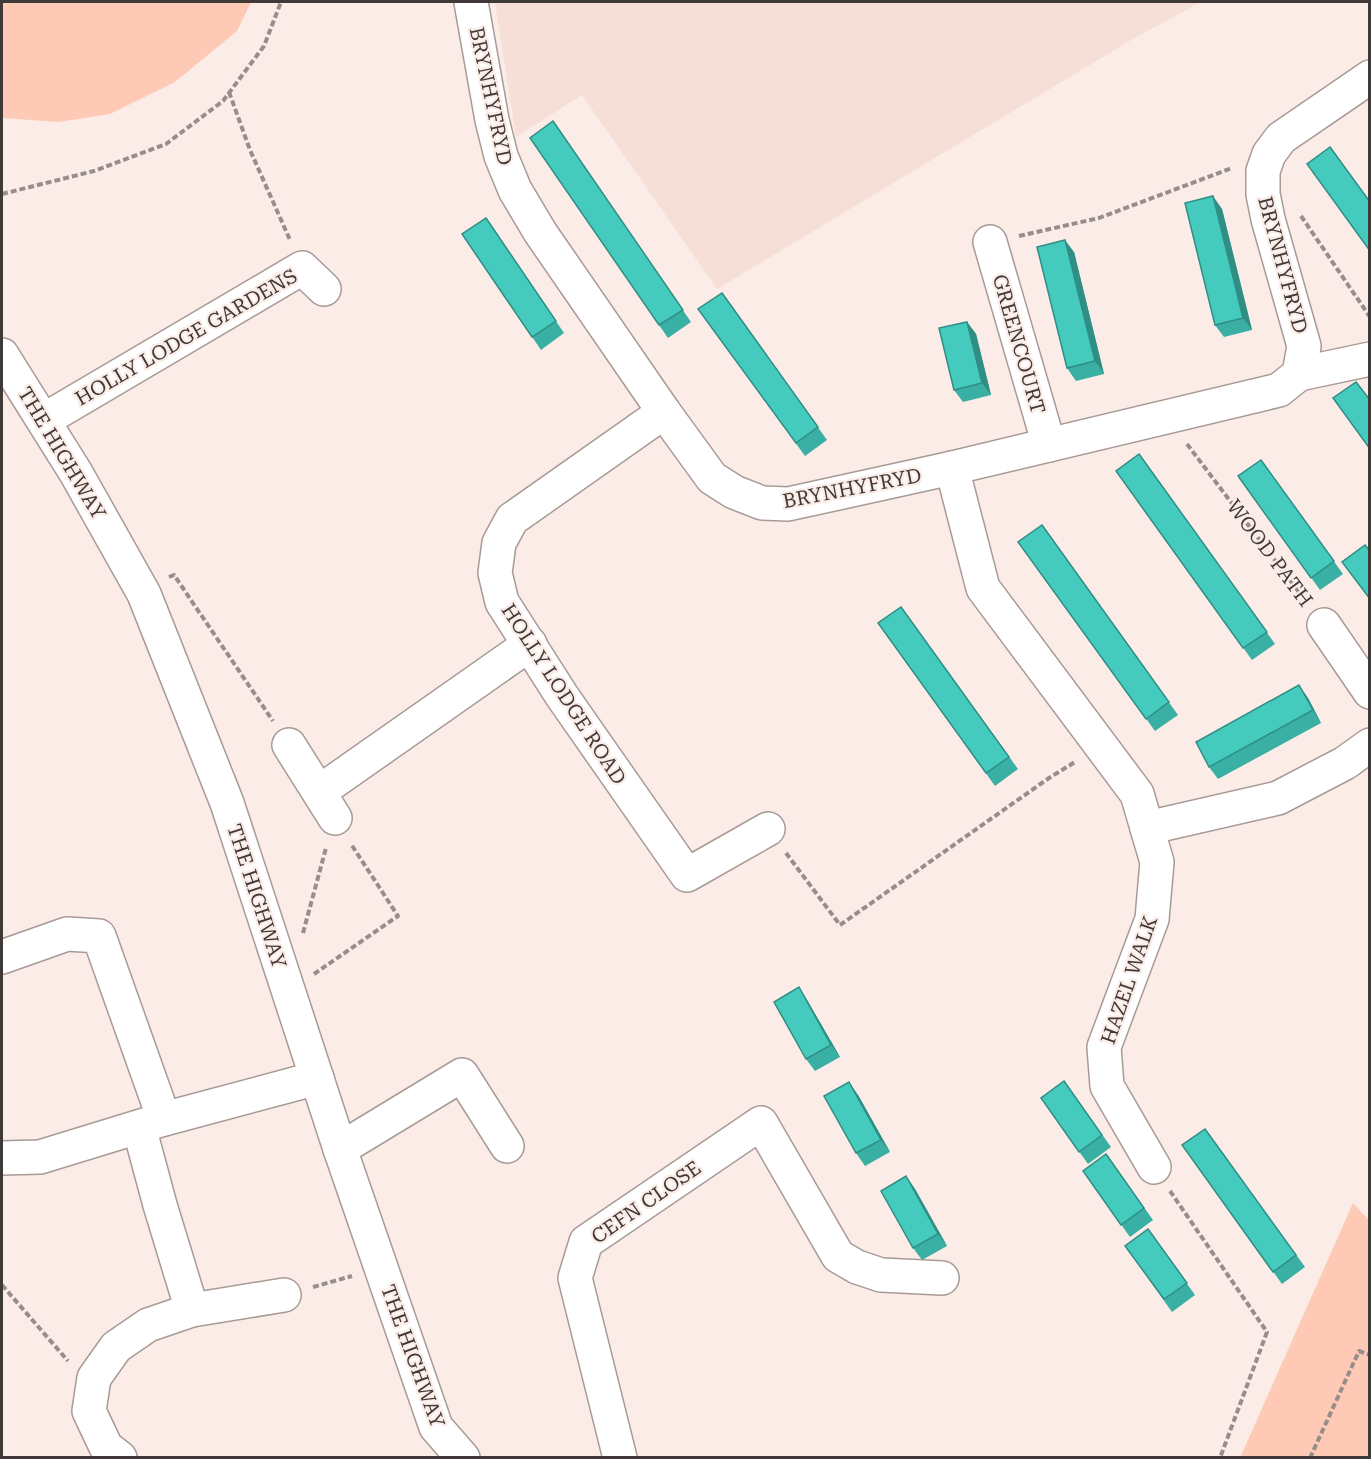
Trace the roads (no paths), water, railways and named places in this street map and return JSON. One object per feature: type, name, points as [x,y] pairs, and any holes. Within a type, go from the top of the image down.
[{"type":"street","name":"BRYNHYFRYD","points":[[471,2],[494,129],[501,156],[515,190],[540,232],[712,478],[734,492],[762,503],[788,504],[952,468],[1279,390],[1299,374],[1304,346],[1268,219],[1263,194],[1263,171],[1269,154],[1281,138],[1370,76]]},
{"type":"street","name":"GREENCOURT","points":[[990,242],[1049,445]]},
{"type":"street","name":"HOLLY LODGE GARDENS","points":[[44,420],[313,279]]},
{"type":"street","name":"THE HIGHWAY","points":[[2,355],[44,420],[141,588],[227,802],[340,1149],[436,1427],[463,1458]]},
{"type":"street","points":[[1299,374],[1370,359]]},
{"type":"street","name":"HOLLY LODGE ROAD","points":[[664,412],[512,519],[499,543],[495,573],[502,602],[562,696],[687,875],[768,829]]},
{"type":"street","name":"HAZEL WALK","points":[[952,468],[983,588],[1137,794],[1157,862],[1152,919],[1104,1047],[1107,1086],[1154,1167]]},
{"type":"street","name":"WOOD PATH","points":[[1324,625],[1370,692]]},
{"type":"street","points":[[289,745],[327,805],[530,644]]},
{"type":"street","points":[[1147,828],[1278,798],[1345,763],[1370,745]]},
{"type":"street","points":[[2,957],[67,934],[99,936],[152,1124],[160,1205],[192,1310]]},
{"type":"street","points":[[340,1149],[462,1076],[507,1146]]},
{"type":"street","points":[[2,1158],[40,1157],[317,1078]]},
{"type":"street","name":"CEFN CLOSE","points":[[620,1458],[575,1278],[586,1242],[761,1123],[838,1256],[856,1267],[881,1275],[942,1278]]},
{"type":"street","points":[[120,1458],[106,1447],[88,1410],[94,1378],[116,1347],[148,1325],[192,1310],[284,1295]]}]
